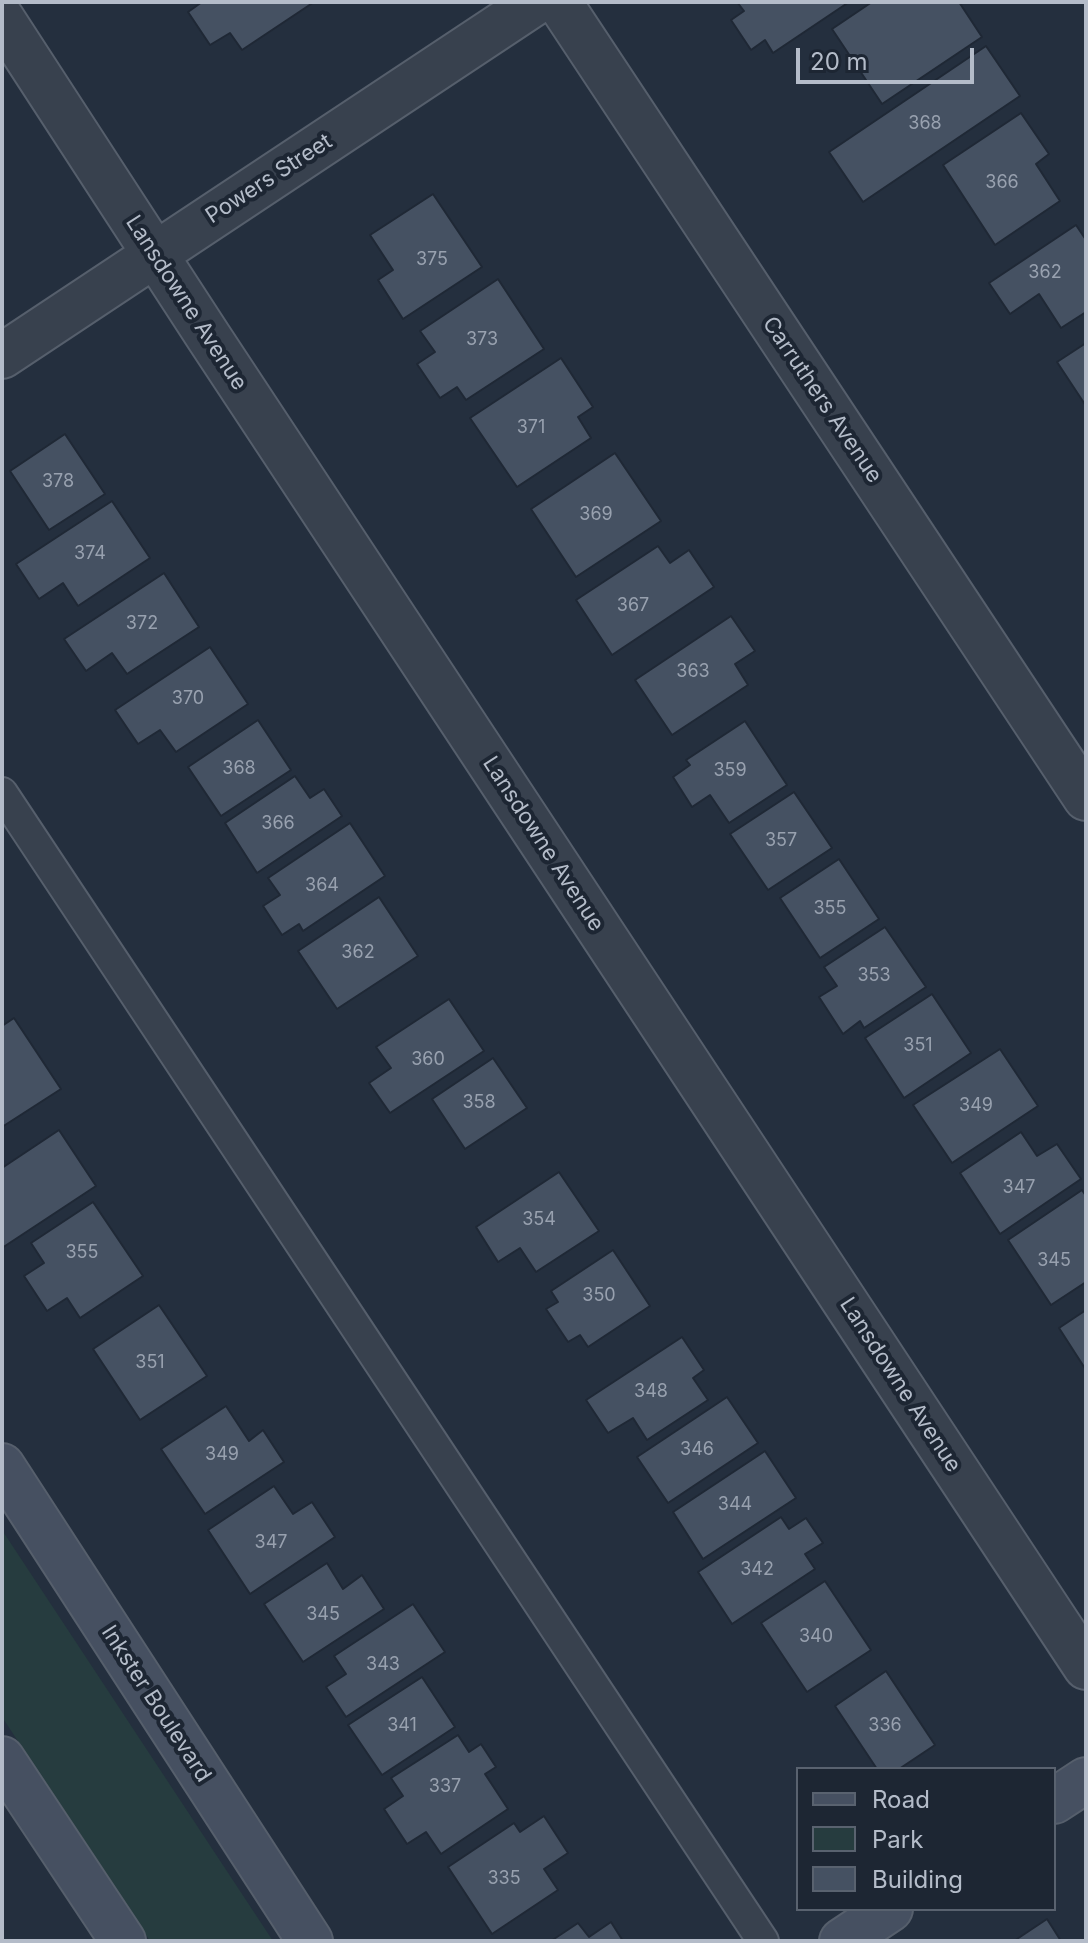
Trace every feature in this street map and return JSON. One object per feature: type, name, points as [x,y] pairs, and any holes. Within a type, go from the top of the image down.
[{"type":"main road","name":"Inkster Boulevard","points":[[2,1466],[310,1941]]},
{"type":"main road","points":[[2,1759],[123,1941]]},
{"type":"main road","points":[[1056,1800],[1086,1780]]},
{"type":"main road","points":[[842,1941],[887,1911]]},
{"type":"street","name":"Powers Street","points":[[2,356],[536,2]]},
{"type":"street","name":"Carruthers Avenue","points":[[559,2],[1086,798]]},
{"type":"street","name":"Lansdowne Avenue","points":[[2,19],[1086,1667]]},
{"type":"lane","points":[[2,793],[763,1941]]},
{"type":"green space","points":[[2,1530],[273,1941],[150,1941],[2,1717]]},
{"type":"building","points":[[202,2],[314,2],[242,50],[230,33],[210,45],[188,12]]},
{"type":"building","points":[[737,2],[849,2],[773,53],[765,40],[751,50],[731,20],[744,11]]},
{"type":"building","points":[[872,2],[959,2],[982,37],[882,104],[832,29]]},
{"type":"building","points":[[986,46],[1020,96],[863,202],[829,152]]},
{"type":"building","points":[[1021,113],[1049,154],[1036,164],[1060,201],[995,245],[943,165]]},
{"type":"building","points":[[433,194],[482,267],[403,319],[378,280],[393,270],[370,235]]},
{"type":"building","points":[[1076,225],[1086,240],[1086,312],[1061,328],[1039,294],[1010,314],[989,283]]},
{"type":"building","points":[[498,279],[544,349],[466,400],[457,387],[440,398],[417,364],[435,352],[420,331]]},
{"type":"building","points":[[1086,343],[1086,406],[1057,362]]},
{"type":"building","points":[[561,358],[593,407],[578,417],[591,438],[517,487],[470,418]]},
{"type":"building","points":[[65,434],[105,494],[49,530],[10,471]]},
{"type":"building","points":[[615,453],[661,521],[576,577],[531,509]]},
{"type":"building","points":[[112,501],[150,558],[78,606],[63,583],[39,599],[16,564]]},
{"type":"building","points":[[658,546],[670,563],[689,550],[714,587],[612,655],[576,600]]},
{"type":"building","points":[[164,573],[199,627],[127,674],[112,653],[86,671],[64,639]]},
{"type":"building","points":[[731,616],[755,651],[735,664],[748,685],[672,735],[635,680]]},
{"type":"building","points":[[210,647],[248,704],[176,752],[160,730],[138,744],[115,710]]},
{"type":"building","points":[[258,720],[291,770],[221,816],[188,767]]},
{"type":"building","points":[[745,721],[787,785],[729,823],[710,795],[692,807],[673,777],[690,765],[686,760]]},
{"type":"building","points":[[295,776],[310,798],[324,789],[342,816],[257,873],[225,823]]},
{"type":"building","points":[[794,792],[832,848],[768,890],[730,834]]},
{"type":"building","points":[[350,823],[385,876],[303,931],[299,924],[282,935],[263,906],[280,895],[268,878]]},
{"type":"building","points":[[839,859],[879,919],[820,958],[780,898]]},
{"type":"building","points":[[379,897],[418,956],[337,1009],[298,951]]},
{"type":"building","points":[[885,927],[926,987],[864,1028],[860,1021],[843,1034],[819,997],[837,986],[824,967]]},
{"type":"building","points":[[932,994],[971,1053],[904,1098],[865,1038]]},
{"type":"building","points":[[449,999],[484,1051],[390,1113],[369,1083],[391,1068],[376,1047]]},
{"type":"building","points":[[14,1018],[61,1089],[2,1127],[2,1026]]},
{"type":"building","points":[[1000,1049],[1038,1106],[952,1163],[913,1105]]},
{"type":"building","points":[[493,1058],[527,1108],[465,1149],[432,1099]]},
{"type":"building","points":[[59,1130],[96,1186],[2,1248],[2,1168]]},
{"type":"building","points":[[1021,1132],[1037,1156],[1057,1144],[1081,1179],[1000,1234],[960,1173]]},
{"type":"building","points":[[559,1172],[599,1231],[536,1272],[520,1248],[498,1262],[476,1227]]},
{"type":"building","points":[[1082,1190],[1086,1196],[1086,1282],[1051,1305],[1008,1240]]},
{"type":"building","points":[[93,1202],[143,1276],[80,1318],[67,1298],[47,1311],[24,1276],[44,1263],[31,1243]]},
{"type":"building","points":[[613,1250],[650,1306],[588,1347],[580,1335],[568,1342],[546,1309],[558,1302],[551,1291]]},
{"type":"building","points":[[159,1305],[207,1376],[140,1420],[93,1349]]},
{"type":"building","points":[[1086,1310],[1086,1370],[1059,1328]]},
{"type":"building","points":[[682,1337],[704,1370],[693,1378],[708,1400],[647,1440],[633,1418],[608,1433],[586,1400]]},
{"type":"building","points":[[727,1397],[758,1443],[668,1503],[637,1457]]},
{"type":"building","points":[[226,1406],[249,1441],[263,1430],[284,1462],[205,1514],[161,1449]]},
{"type":"building","points":[[765,1451],[796,1498],[703,1559],[673,1512]]},
{"type":"building","points":[[274,1486],[293,1514],[312,1502],[335,1537],[250,1594],[208,1530]]},
{"type":"building","points":[[781,1517],[789,1529],[806,1518],[823,1543],[805,1554],[815,1569],[732,1624],[698,1572]]},
{"type":"building","points":[[327,1563],[343,1589],[362,1575],[384,1609],[303,1662],[264,1604]]},
{"type":"building","points":[[825,1581],[871,1650],[807,1692],[761,1623]]},
{"type":"building","points":[[413,1604],[445,1652],[346,1717],[326,1687],[346,1674],[334,1656]]},
{"type":"building","points":[[886,1671],[935,1745],[902,1767],[876,1767],[835,1706]]},
{"type":"building","points":[[422,1677],[455,1727],[382,1775],[348,1725]]},
{"type":"building","points":[[458,1735],[469,1752],[481,1744],[496,1767],[485,1774],[508,1809],[441,1854],[426,1832],[407,1844],[384,1809],[403,1796],[391,1778]]},
{"type":"building","points":[[544,1816],[568,1853],[544,1869],[558,1890],[492,1934],[448,1867],[514,1823],[520,1832]]},
{"type":"building","points":[[1047,1919],[1061,1941],[1014,1941]]},
{"type":"building","points":[[611,1922],[623,1941],[551,1941],[578,1923],[589,1937]]}]
